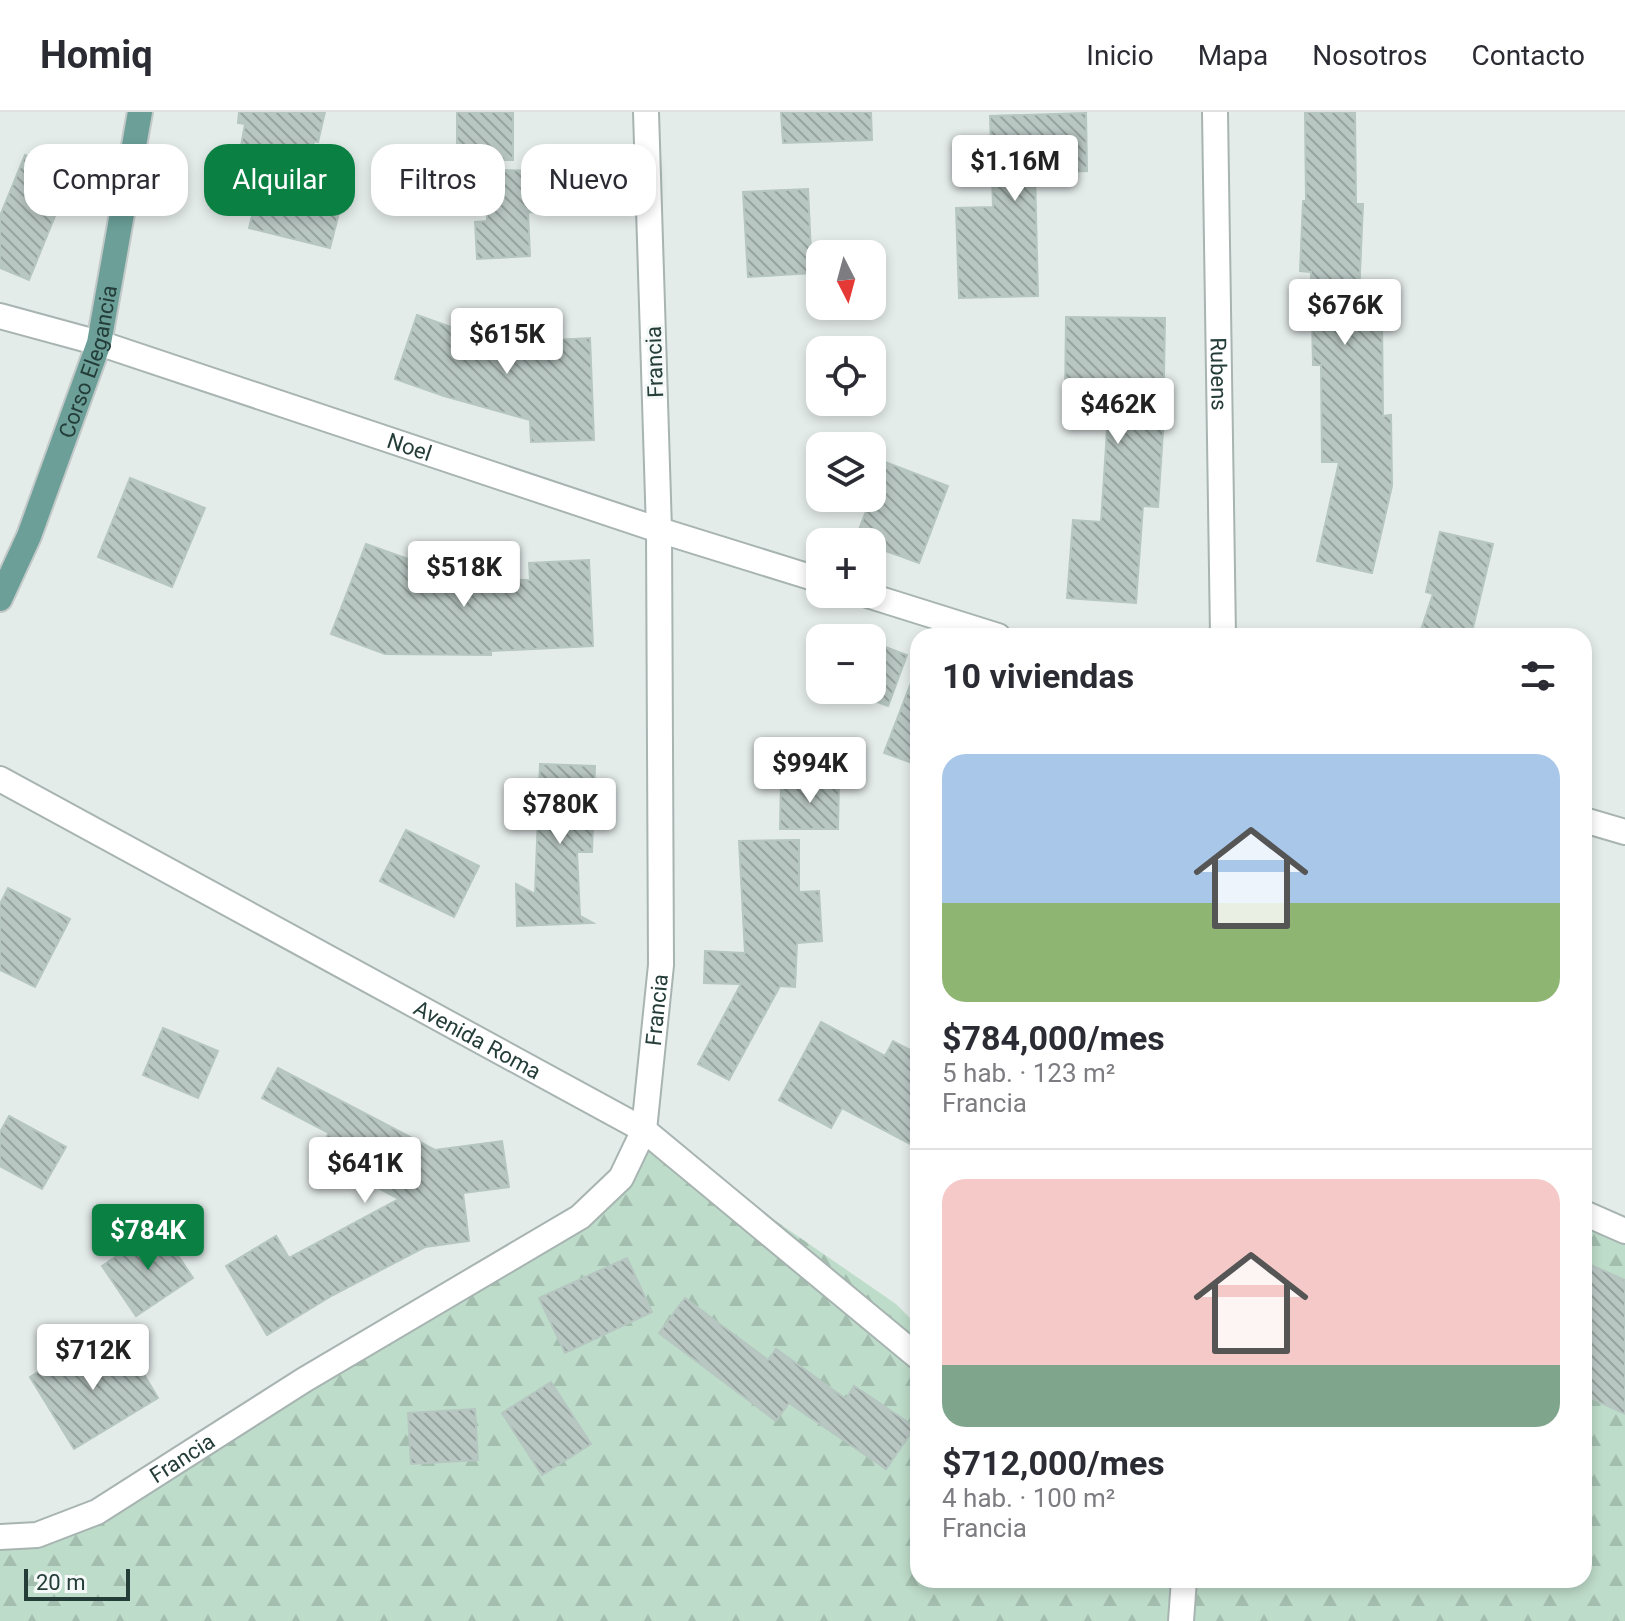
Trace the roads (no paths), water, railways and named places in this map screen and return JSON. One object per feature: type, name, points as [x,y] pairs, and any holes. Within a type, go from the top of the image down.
[{"type":"main road","name":"Corso Elegancia","points":[[0,599],[29,536],[99,343],[140,112]]},
{"type":"street","name":"Francia","points":[[0,1537],[37,1535],[97,1512],[304,1380],[580,1217],[621,1178],[644,1130],[661,965],[659,530],[646,112]]},
{"type":"street","name":"Rubens","points":[[1215,112],[1223,628]]},
{"type":"street","name":"Noel","points":[[0,316],[99,343],[659,530],[806,576]]},
{"type":"street","points":[[886,601],[972,628]]},
{"type":"street","name":"Avenida Roma","points":[[0,779],[644,1130],[910,1350]]},
{"type":"street","points":[[1592,822],[1625,832]]},
{"type":"street","points":[[1592,1217],[1625,1231]]},
{"type":"street","points":[[1181,1621],[1183,1588]]}]
